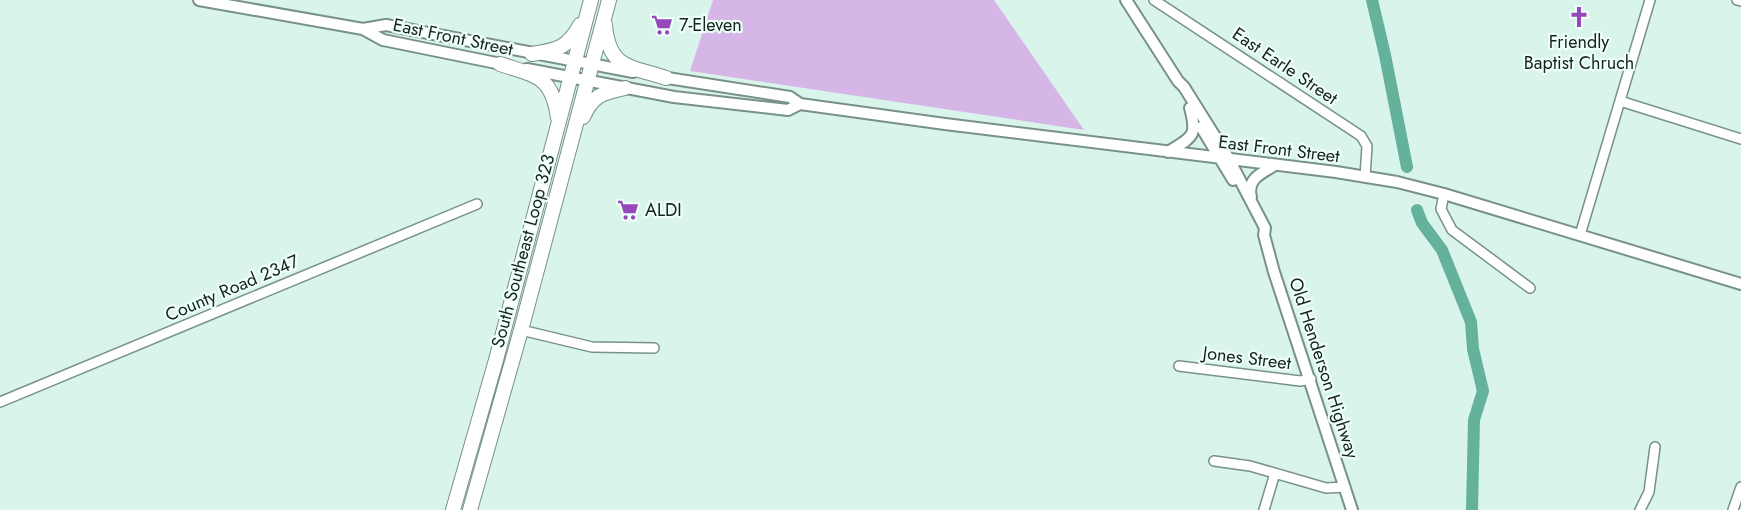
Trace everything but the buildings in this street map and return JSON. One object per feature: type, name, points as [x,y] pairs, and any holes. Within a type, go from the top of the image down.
[{"type":"highway","name":"South Southeast Loop 323","points":[[470,510],[521,330],[609,0]]},
{"type":"highway","name":"South Southeast Loop 323","points":[[453,510],[499,350],[590,3]]},
{"type":"highway","points":[[532,54],[557,49],[567,43],[575,35],[590,3]]},
{"type":"highway","points":[[604,18],[608,45],[617,60],[627,66],[666,78]]},
{"type":"highway","points":[[500,64],[532,75],[547,84],[553,94],[558,120]]},
{"type":"highway","points":[[568,149],[587,107],[593,100],[606,92],[625,88]]},
{"type":"main road","points":[[199,0],[363,29]]},
{"type":"main road","name":"Old Henderson Highway","points":[[1126,0],[1184,87],[1224,158],[1259,230],[1264,235]]},
{"type":"main road","name":"East Front Street","points":[[363,29],[386,25],[591,65],[790,97],[800,104],[1397,182],[1444,194],[1741,285]]},
{"type":"main road","name":"East Front Street","points":[[363,29],[383,40],[674,97],[788,110],[800,104]]},
{"type":"main road","name":"Old Henderson Highway","points":[[1178,81],[1179,90],[1252,200],[1265,228],[1264,235],[1353,510]]},
{"type":"main road","points":[[1168,152],[1187,140],[1193,132],[1195,126],[1190,108]]},
{"type":"main road","points":[[1252,200],[1249,190],[1252,180],[1275,165]]},
{"type":"street","name":"East Earle Street","points":[[1154,0],[1361,136],[1368,146],[1365,177]]},
{"type":"street","points":[[1580,235],[1650,0]]},
{"type":"street","points":[[1620,101],[1741,139]]},
{"type":"street","points":[[1444,194],[1442,209],[1452,230],[1530,288]]},
{"type":"street","name":"County Road 2347","points":[[0,402],[477,204]]},
{"type":"street","points":[[521,330],[564,342],[592,346],[654,348]]},
{"type":"street","name":"Jones Street","points":[[1179,366],[1300,381],[1311,379]]},
{"type":"street","points":[[1640,510],[1648,492],[1655,447]]},
{"type":"street","points":[[1214,461],[1244,465],[1326,488],[1346,487]]},
{"type":"street","points":[[1264,510],[1275,473]]},
{"type":"street","points":[[1733,510],[1741,487]]},
{"type":"shaded area","points":[[713,0],[994,0],[1084,130],[690,71]]},
{"type":"waterway","points":[[1372,0],[1407,167]]},
{"type":"waterway","points":[[1417,210],[1422,223],[1442,250],[1471,322],[1473,349],[1483,391],[1474,420],[1472,510]]},
{"type":"place","name":"Friendly Baptist Chruch","points":[[1579,17]]},
{"type":"place","name":"7-Eleven","points":[[662,25]]},
{"type":"place","name":"ALDI","points":[[628,210]]}]
